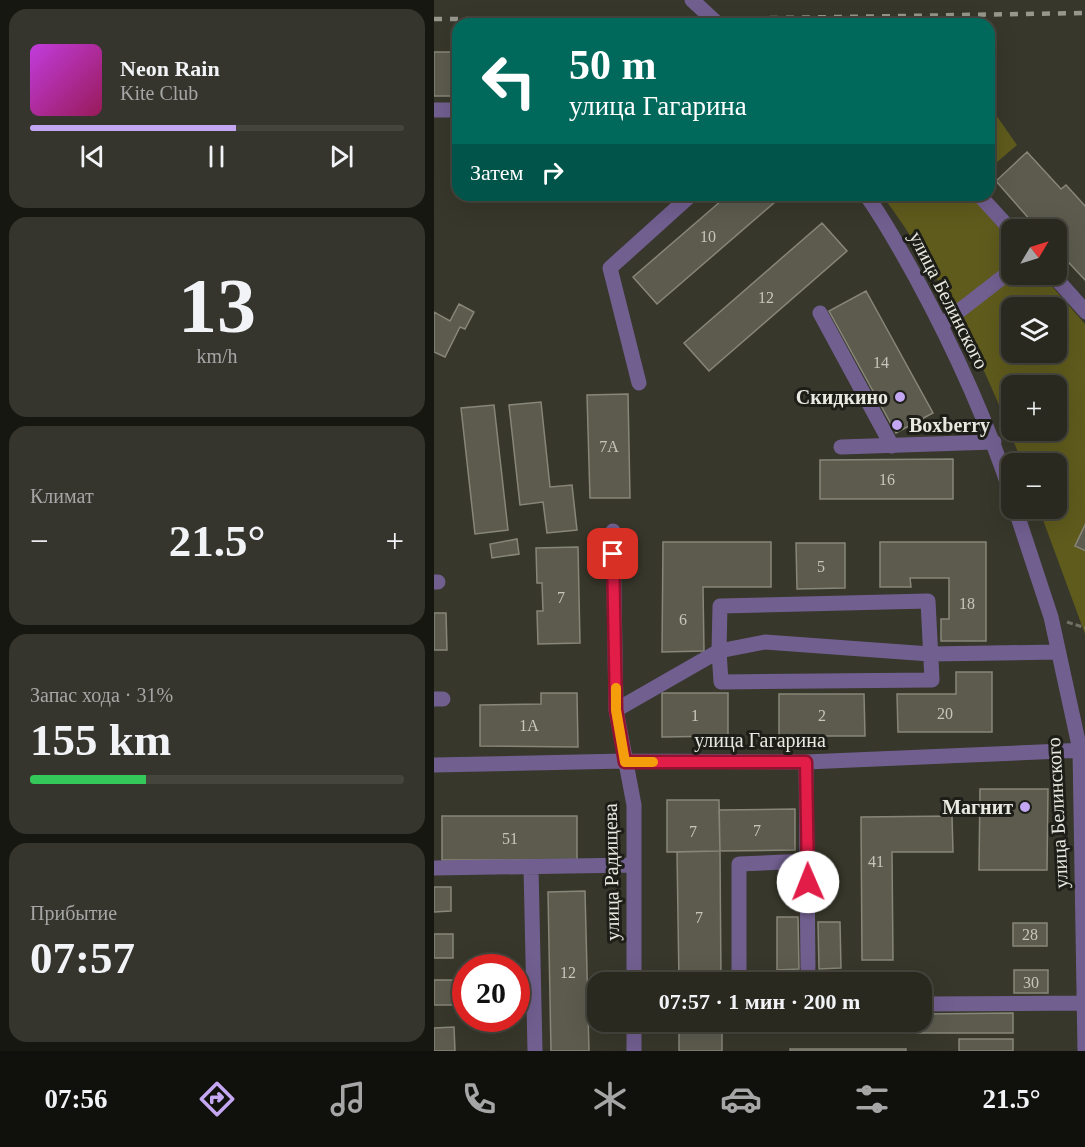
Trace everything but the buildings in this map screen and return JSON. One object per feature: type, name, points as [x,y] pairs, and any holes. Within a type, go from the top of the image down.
[{"type":"street","points":[[692,0],[712,18]]},
{"type":"street","points":[[434,110],[452,110]]},
{"type":"street","points":[[639,383],[610,268],[684,201]]},
{"type":"street","name":"улица Белинского","points":[[870,201],[882,217],[941,325],[994,442],[1001,463]]},
{"type":"street","points":[[985,201],[1001,219]]},
{"type":"street","points":[[941,325],[1001,279]]},
{"type":"street","points":[[1062,285],[1085,312]]},
{"type":"street","points":[[820,313],[892,446]]},
{"type":"street","points":[[841,447],[994,442]]},
{"type":"street","name":"улица Белинского","points":[[1019,519],[1051,617],[1082,750],[1085,1051]]},
{"type":"street","name":"улица Радищева","points":[[613,531],[616,710],[634,805],[634,972]]},
{"type":"street","points":[[928,601],[932,680],[721,682],[719,651],[720,606],[928,601]]},
{"type":"street","points":[[616,710],[719,651],[766,642],[930,654],[1058,652]]},
{"type":"street","name":"улица Гагарина","points":[[434,765],[806,762],[1082,750]]},
{"type":"street","points":[[806,762],[808,968]]},
{"type":"street","points":[[739,972],[739,864],[808,861]]},
{"type":"street","points":[[434,868],[633,865]]},
{"type":"street","points":[[531,867],[535,1051]]},
{"type":"street","points":[[932,1004],[1084,1003]]},
{"type":"street","points":[[634,1032],[634,1051]]},
{"type":"shaded area","points":[[995,114],[1017,145],[995,164]]},
{"type":"shaded area","points":[[886,201],[976,201],[1001,229],[1001,285],[1051,285],[1061,297],[1001,297],[1001,363],[1067,363],[1067,303],[1085,324],[1085,634],[1043,519],[1067,519],[1067,453],[1018,453],[1013,441],[1067,441],[1067,375],[1001,375],[1001,410],[978,358],[943,291]]},
{"type":"railway","points":[[774,18],[1086,13]]},
{"type":"railway","points":[[434,19],[452,19]]},
{"type":"slow traffic","points":[[616,688],[616,710],[625,762],[653,762]]},
{"type":"place","name":"Скидкино","points":[[900,397]]},
{"type":"place","name":"Boxberry","points":[[897,425]]},
{"type":"place","name":"Магнит","points":[[1025,807]]},
{"type":"route","points":[[613,554],[616,710],[625,762],[806,762],[808,882]]}]
